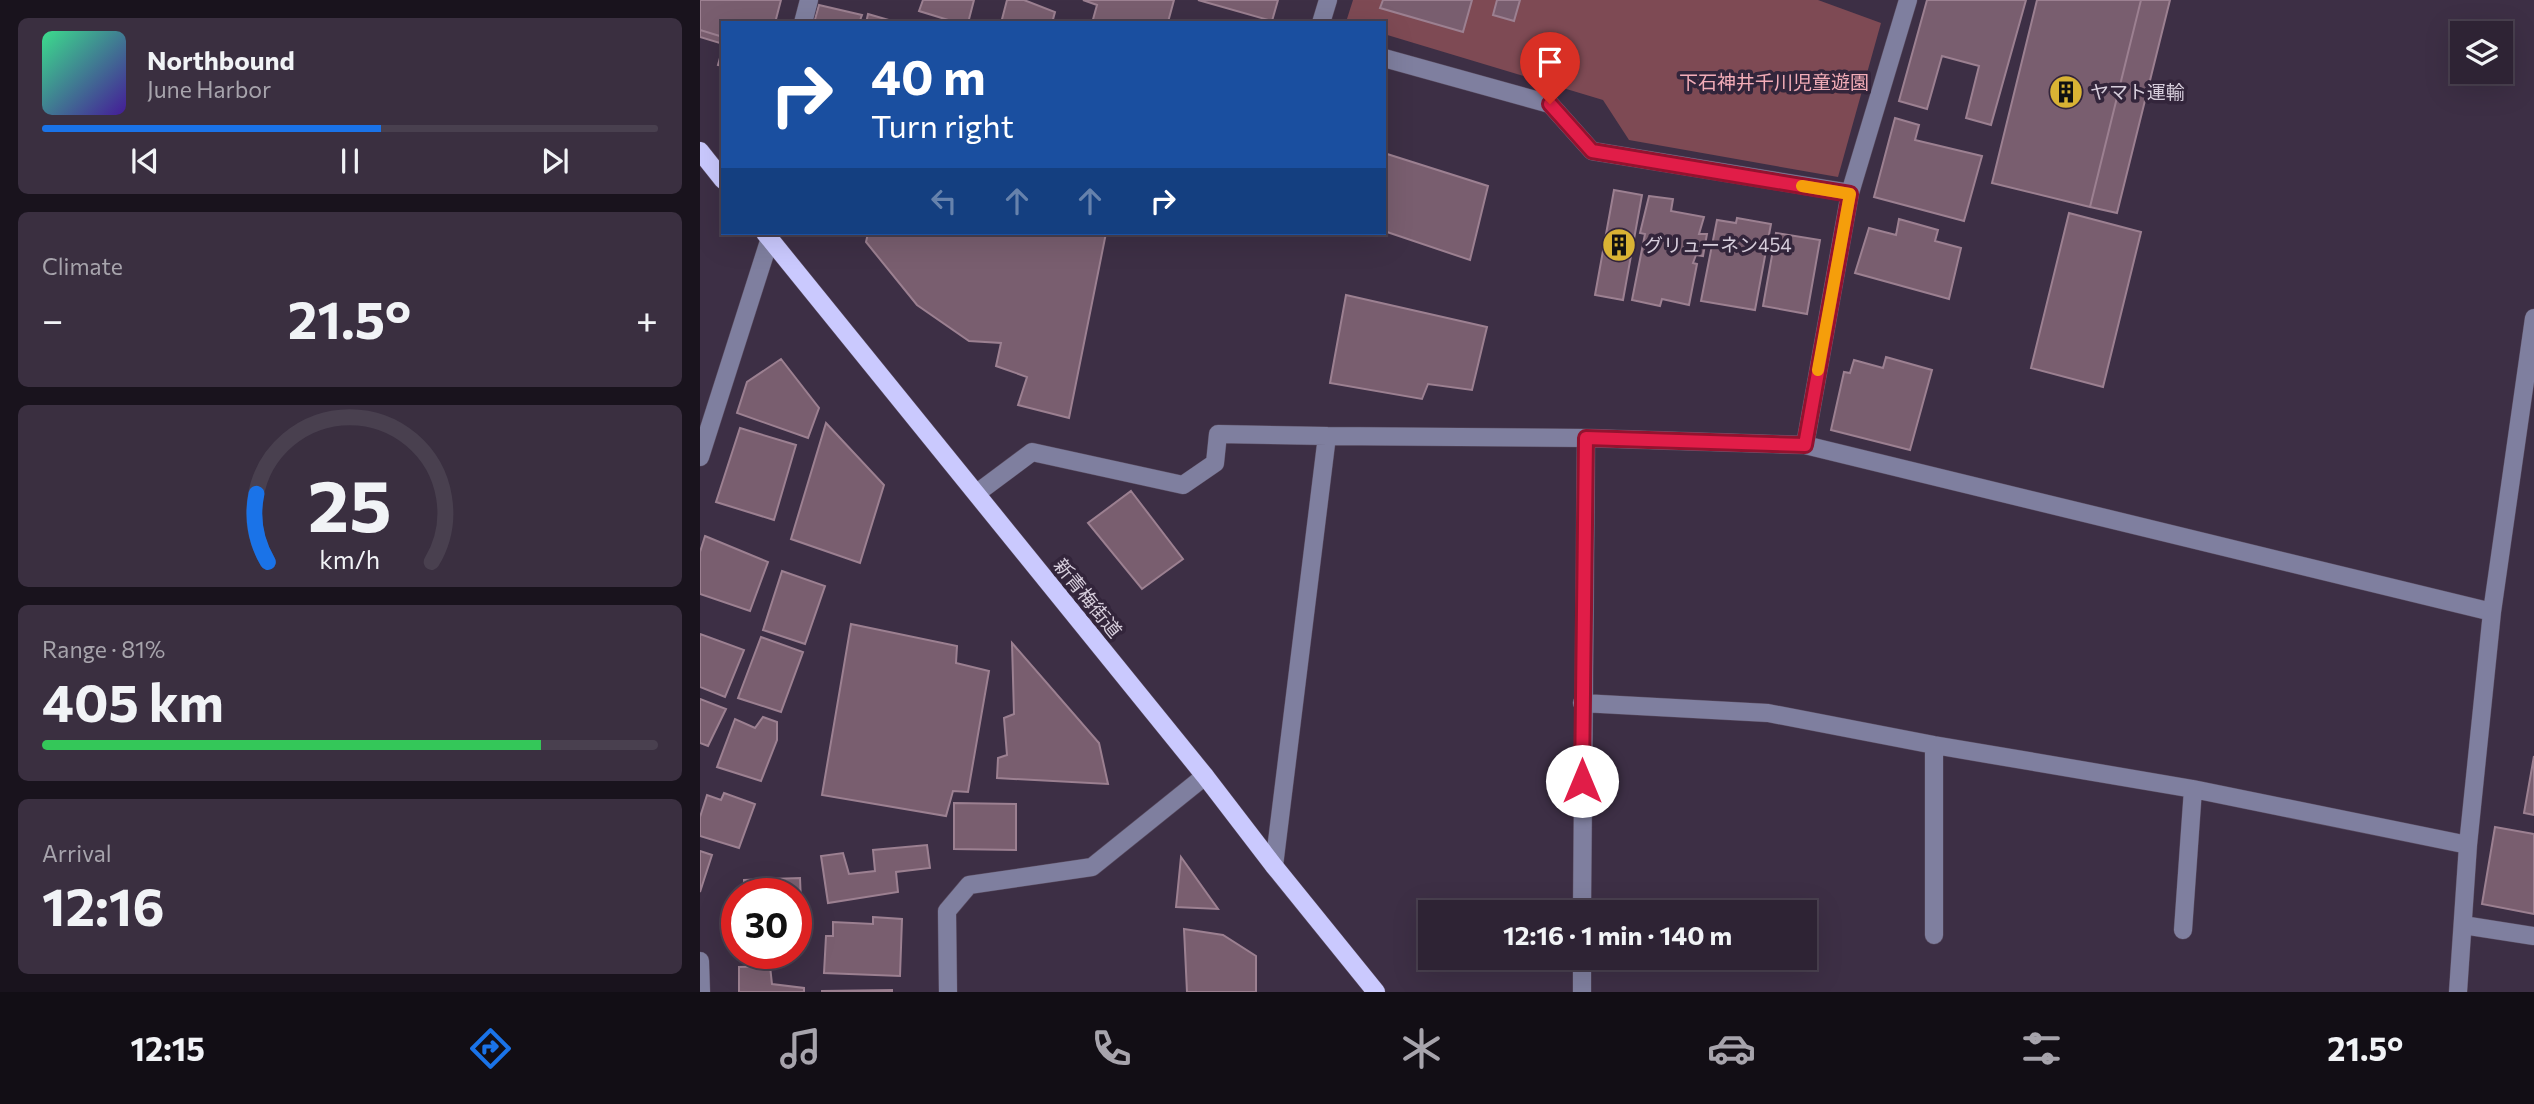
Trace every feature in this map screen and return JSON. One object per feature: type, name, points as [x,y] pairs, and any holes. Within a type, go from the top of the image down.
[{"type":"main road","points":[[700,151],[720,169]]},
{"type":"main road","name":"新青梅街道","points":[[768,236],[1205,776],[1376,992]]},
{"type":"street","points":[[804,21],[809,0]]},
{"type":"street","points":[[1322,21],[1328,0]]},
{"type":"street","points":[[1805,445],[1850,194],[1908,0]]},
{"type":"street","points":[[1386,59],[1550,104],[1592,151],[1850,194]]},
{"type":"street","points":[[700,457],[768,236]]},
{"type":"street","points":[[2458,992],[2468,845],[2492,612],[2534,318]]},
{"type":"street","points":[[977,493],[1032,453],[1183,485],[1215,463],[1218,434],[1586,438],[1805,445],[2492,612]]},
{"type":"street","points":[[1274,866],[1327,436]]},
{"type":"street","points":[[1582,900],[1586,438]]},
{"type":"street","points":[[1583,703],[1768,713],[1934,746],[2193,789],[2468,845]]},
{"type":"street","points":[[1934,746],[1934,935]]},
{"type":"street","points":[[948,992],[947,911],[969,885],[1092,867],[1205,776]]},
{"type":"street","points":[[2183,930],[2193,789]]},
{"type":"street","points":[[2463,925],[2534,936]]},
{"type":"street","points":[[700,961],[701,992]]},
{"type":"street","points":[[1582,970],[1582,992]]},
{"type":"green space","name":"下石神井千川児童遊園","points":[[1353,0],[1818,0],[1881,23],[1838,177],[1629,140],[1603,100],[1386,35],[1386,21],[1346,21]]},
{"type":"building","points":[[700,0],[781,0],[776,21],[721,21],[721,36],[700,30]]},
{"type":"building","points":[[923,0],[974,0],[969,21],[952,21],[919,11]]},
{"type":"building","points":[[1007,0],[1024,0],[1055,12],[1053,21],[1002,21]]},
{"type":"building","points":[[1083,0],[1174,0],[1168,21],[1093,21],[1097,5]]},
{"type":"building","points":[[1198,0],[1278,0],[1272,21]]},
{"type":"building","points":[[1383,0],[1472,0],[1463,32],[1380,8]]},
{"type":"building","points":[[1497,0],[1520,0],[1514,21],[1493,15]]},
{"type":"building","points":[[1927,0],[2026,0],[1991,125],[1966,118],[1979,66],[1942,56],[1927,109],[1899,101]]},
{"type":"building","name":"ヤマト運輸","points":[[2037,0],[2141,0],[2090,207],[1992,183]]},
{"type":"building","points":[[2141,0],[2170,0],[2117,213],[2090,207]]},
{"type":"building","points":[[819,5],[862,15],[860,21],[815,21]]},
{"type":"building","points":[[868,14],[892,21],[866,21]]},
{"type":"building","points":[[700,30],[721,36],[721,43],[700,37]]},
{"type":"building","points":[[1895,118],[1919,125],[1915,140],[1982,156],[1964,221],[1874,197]]},
{"type":"building","points":[[1386,154],[1488,186],[1470,260],[1386,232]]},
{"type":"building","name":"グリューネン454","points":[[1614,190],[1642,195],[1623,300],[1595,295]]},
{"type":"building","points":[[1649,196],[1673,199],[1671,211],[1704,217],[1699,234],[1707,234],[1703,256],[1696,255],[1693,263],[1697,264],[1689,305],[1662,299],[1660,306],[1632,300],[1645,234],[1640,233]]},
{"type":"building","points":[[2069,213],[2141,232],[2103,387],[2031,368]]},
{"type":"building","points":[[1737,218],[1771,224],[1755,310],[1701,301],[1717,220],[1736,223]]},
{"type":"building","points":[[1899,219],[1938,230],[1935,241],[1961,248],[1949,299],[1855,273],[1869,228],[1896,235]]},
{"type":"building","points":[[1776,233],[1820,240],[1807,314],[1763,306]]},
{"type":"building","points":[[868,235],[1106,235],[1069,418],[1018,405],[1027,377],[996,366],[1001,343],[969,341],[917,305],[866,242]]},
{"type":"building","points":[[1346,295],[1487,327],[1472,390],[1428,384],[1422,399],[1330,383]]},
{"type":"building","points":[[1886,357],[1932,370],[1910,450],[1831,430],[1844,372],[1850,373],[1854,360],[1883,368]]},
{"type":"building","points":[[781,359],[819,408],[808,438],[737,413],[747,382]]},
{"type":"building","points":[[826,423],[884,485],[860,563],[791,539]]},
{"type":"building","points":[[740,428],[796,445],[774,520],[716,502]]},
{"type":"building","points":[[1131,491],[1183,559],[1142,589],[1088,523]]},
{"type":"building","points":[[705,536],[768,562],[750,611],[700,594],[700,552]]},
{"type":"building","points":[[782,571],[825,586],[805,644],[763,630]]},
{"type":"building","points":[[851,624],[957,646],[956,663],[989,671],[968,792],[953,791],[946,816],[822,795]]},
{"type":"building","points":[[700,634],[744,650],[725,697],[700,687]]},
{"type":"building","points":[[761,637],[803,652],[781,712],[738,698]]},
{"type":"building","points":[[1012,643],[1099,743],[1108,784],[997,778],[998,758],[1007,755],[1004,718],[1014,714]]},
{"type":"building","points":[[700,699],[726,709],[708,746],[700,743]]},
{"type":"building","points":[[763,717],[777,722],[777,740],[761,781],[717,767],[735,719],[755,728]]},
{"type":"building","points":[[2534,756],[2534,815],[2524,813]]},
{"type":"building","points":[[724,793],[755,804],[739,848],[700,836],[700,817],[707,795],[721,800]]},
{"type":"building","points":[[954,803],[1016,804],[1016,850],[954,849]]},
{"type":"building","points":[[2495,827],[2534,834],[2534,914],[2482,904]]},
{"type":"building","points":[[927,845],[930,868],[896,872],[898,892],[828,903],[821,856],[843,853],[849,874],[875,871],[873,850]]},
{"type":"building","points":[[700,851],[712,855],[700,892]]},
{"type":"building","points":[[1181,857],[1218,909],[1176,907]]},
{"type":"building","points":[[873,917],[902,919],[900,976],[824,973],[826,936],[833,936],[833,922],[873,924]]},
{"type":"building","points":[[1184,929],[1223,935],[1256,956],[1256,992],[1187,992]]},
{"type":"building","points":[[739,969],[770,969],[772,984],[804,988],[804,992],[739,992]]},
{"type":"building","points":[[822,991],[892,992],[822,992]]},
{"type":"slow traffic","points":[[1802,186],[1850,194],[1818,370]]},
{"type":"place","name":"ヤマト運輸","points":[[2066,92]]},
{"type":"place","name":"グリューネン454","points":[[1619,245]]},
{"type":"route","points":[[1550,104],[1592,151],[1850,194],[1805,445],[1586,438],[1582,781]]}]
